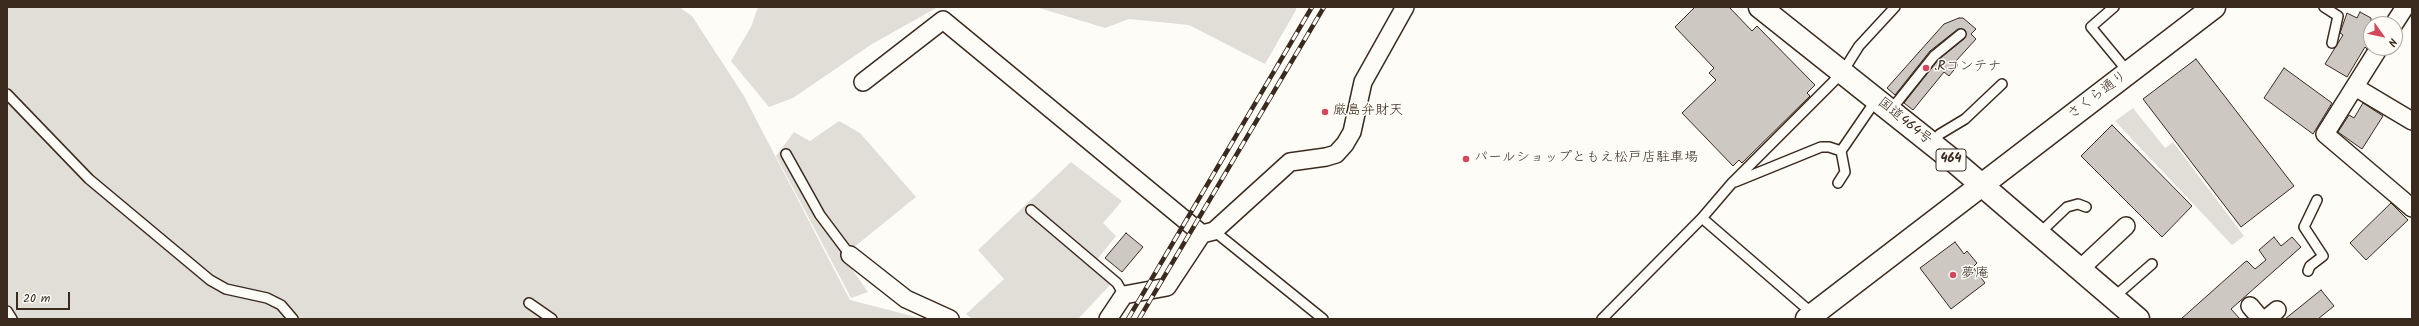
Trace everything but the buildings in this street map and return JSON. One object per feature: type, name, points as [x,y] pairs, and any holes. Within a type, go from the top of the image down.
[{"type":"main road","name":"国道464号","points":[[1760,7],[1982,185],[2138,319]]},
{"type":"main road","name":"さくら通り","points":[[1810,316],[2214,7]]},
{"type":"street","points":[[1108,319],[1124,294],[1167,287],[1208,233],[1290,162],[1326,157],[1336,154],[1345,144],[1352,132],[1363,82],[1405,7]]},
{"type":"street","points":[[2399,16],[2405,7]]},
{"type":"street","points":[[863,82],[943,20],[1208,233]]},
{"type":"street","points":[[2374,56],[2325,134],[2412,208]]},
{"type":"street","points":[[2355,86],[2412,121]]},
{"type":"street","points":[[2080,269],[2126,226]]},
{"type":"street","points":[[850,255],[906,299],[950,319]]},
{"type":"street","points":[[2250,306],[2261,319]]},
{"type":"lane","points":[[1602,319],[1702,218],[1732,183],[1842,73],[1859,46],[1895,7]]},
{"type":"lane","points":[[2114,7],[2091,27],[2129,73]]},
{"type":"lane","points":[[2324,7],[2338,16],[2332,42]]},
{"type":"lane","points":[[1841,151],[1883,105],[1934,56],[1961,34]]},
{"type":"lane","points":[[1931,144],[1940,134],[1965,119],[2002,84]]},
{"type":"lane","points":[[7,94],[89,179],[210,280],[226,289],[267,298],[281,305],[293,319]]},
{"type":"lane","points":[[1732,183],[1821,147],[1829,147],[1841,151]]},
{"type":"lane","points":[[1838,183],[1845,172],[1841,151]]},
{"type":"lane","points":[[786,154],[820,215],[850,255]]},
{"type":"lane","points":[[2308,271],[2310,266],[2323,256],[2304,227],[2317,200]]},
{"type":"lane","points":[[2043,237],[2045,228],[2067,207],[2078,204],[2086,207]]},
{"type":"lane","points":[[1031,210],[1117,283],[1124,294]]},
{"type":"lane","points":[[1702,218],[1810,316]]},
{"type":"lane","points":[[1208,233],[1323,319]]},
{"type":"lane","points":[[2113,298],[2152,264]]},
{"type":"lane","points":[[529,303],[552,319]]},
{"type":"lane","points":[[7,311],[12,319]]},
{"type":"shaded area","points":[[7,7],[679,7],[692,16],[744,96],[850,300],[924,319],[7,319]]},
{"type":"shaded area","points":[[758,7],[938,7],[872,44],[793,98],[769,107],[731,61],[751,27]]},
{"type":"shaded area","points":[[1036,7],[1296,7],[1296,10],[1265,64],[1189,25],[1129,19],[1105,28]]},
{"type":"shaded area","points":[[2133,108],[2165,148],[2173,142],[2244,236],[2232,245],[2115,121]]},
{"type":"shaded area","points":[[839,121],[860,133],[916,197],[843,256],[868,292],[851,298],[776,156],[794,132],[810,141]]},
{"type":"shaded area","points":[[1071,162],[1122,201],[1103,223],[1116,236],[1091,267],[1111,284],[1078,319],[972,319],[966,314],[1004,279],[978,250]]},
{"type":"railway","points":[[1128,319],[1312,7]]},
{"type":"railway","points":[[1139,319],[1324,7]]},
{"type":"place","name":".Rコンテナ","points":[[1926,68]]},
{"type":"place","name":"厳島弁財天","points":[[1325,112]]},
{"type":"place","name":"パールショップともえ松戸店駐車場","points":[[1466,159]]},
{"type":"place","name":"夢庵","points":[[1953,275]]}]
